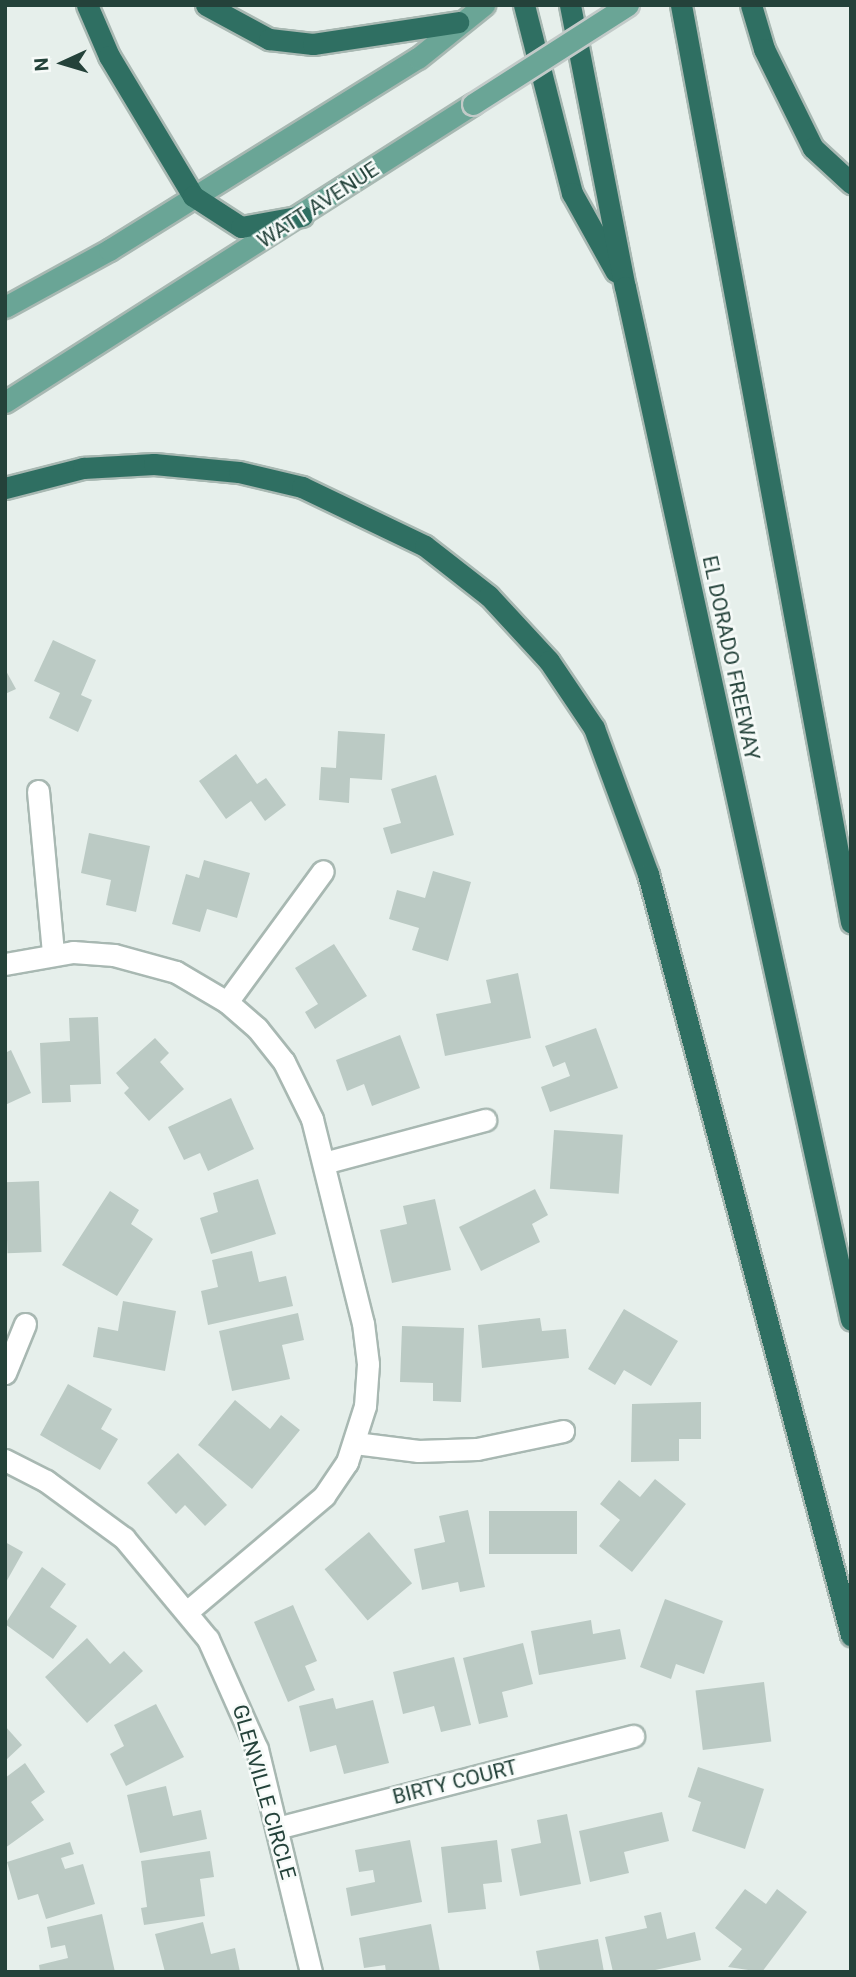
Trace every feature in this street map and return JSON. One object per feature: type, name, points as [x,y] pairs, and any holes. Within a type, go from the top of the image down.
[{"type":"highway","points":[[87,5],[110,56],[193,196],[241,227],[302,216]]},
{"type":"highway","points":[[206,5],[228,21],[269,39],[313,44],[458,22]]},
{"type":"highway","points":[[524,5],[572,193],[625,288]]},
{"type":"highway","name":"EL DORADO FREEWAY","points":[[570,5],[625,288],[851,1320]]},
{"type":"highway","points":[[681,5],[851,922]]},
{"type":"highway","points":[[751,5],[764,49],[813,148],[851,183]]},
{"type":"highway","points":[[5,488],[83,468],[154,464],[239,472],[302,487],[425,546],[489,596],[549,661],[594,729],[648,874],[851,1635]]},
{"type":"main road","points":[[5,307],[418,58],[458,22],[484,5]]},
{"type":"main road","name":"WATT AVENUE","points":[[5,402],[302,216],[628,5]]},
{"type":"street","points":[[38,791],[53,954]]},
{"type":"street","points":[[227,1002],[323,872]]},
{"type":"street","points":[[5,964],[53,954],[135,959],[176,972],[227,1002],[284,1062],[304,1100],[324,1163],[368,1364],[365,1406],[355,1443],[324,1496],[189,1610]]},
{"type":"street","points":[[324,1163],[485,1120]]},
{"type":"street","points":[[5,1373],[25,1324]]},
{"type":"street","points":[[355,1443],[418,1451],[477,1449],[564,1432]]},
{"type":"street","name":"GLENVILLE CIRCLE","points":[[5,1460],[46,1481],[124,1538],[189,1610],[241,1703],[277,1828],[311,1972]]},
{"type":"street","name":"BIRTY COURT","points":[[277,1828],[633,1737]]},
{"type":"building","points":[[53,640],[96,660],[81,695],[92,700],[78,732],[49,718],[60,693],[34,681]]},
{"type":"building","points":[[5,669],[16,689],[5,694]]},
{"type":"building","points":[[338,731],[385,734],[382,780],[350,778],[349,803],[319,800],[321,767],[336,768]]},
{"type":"building","points":[[236,754],[257,784],[266,778],[286,805],[265,821],[251,801],[226,819],[199,781]]},
{"type":"building","points":[[436,775],[454,835],[391,854],[383,828],[401,823],[391,789]]},
{"type":"building","points":[[89,833],[150,846],[136,912],[106,905],[111,880],[81,873]]},
{"type":"building","points":[[204,860],[250,873],[237,918],[207,909],[200,932],[172,924],[186,874],[199,878]]},
{"type":"building","points":[[433,871],[471,882],[448,961],[412,950],[419,928],[389,919],[397,890],[425,898]]},
{"type":"building","points":[[334,944],[367,996],[315,1029],[305,1012],[318,1004],[295,968]]},
{"type":"building","points":[[518,973],[531,1038],[445,1056],[436,1014],[491,1003],[486,980]]},
{"type":"building","points":[[98,1017],[101,1084],[70,1085],[71,1102],[42,1103],[40,1043],[70,1041],[69,1018]]},
{"type":"building","points":[[596,1028],[618,1088],[550,1112],[541,1087],[570,1076],[565,1062],[553,1067],[545,1046]]},
{"type":"building","points":[[400,1035],[420,1088],[372,1106],[364,1084],[347,1091],[336,1060]]},
{"type":"building","points":[[155,1038],[169,1053],[160,1062],[184,1089],[149,1121],[124,1093],[129,1088],[116,1073]]},
{"type":"building","points":[[11,1050],[31,1093],[5,1105],[5,1053]]},
{"type":"building","points":[[231,1098],[254,1149],[208,1171],[200,1153],[184,1160],[168,1127]]},
{"type":"building","points":[[554,1130],[623,1135],[619,1194],[550,1189]]},
{"type":"building","points":[[258,1179],[276,1234],[211,1254],[200,1218],[218,1212],[213,1193]]},
{"type":"building","points":[[39,1181],[41,1252],[7,1253],[5,1182]]},
{"type":"building","points":[[535,1189],[548,1215],[532,1224],[540,1242],[481,1271],[459,1227]]},
{"type":"building","points":[[110,1191],[139,1210],[131,1224],[153,1239],[117,1296],[62,1265]]},
{"type":"building","points":[[435,1199],[451,1270],[392,1283],[380,1230],[407,1224],[403,1206]]},
{"type":"building","points":[[252,1251],[259,1282],[286,1276],[293,1306],[208,1325],[201,1291],[218,1287],[212,1260]]},
{"type":"building","points":[[123,1301],[176,1311],[165,1371],[93,1357],[98,1327],[118,1331]]},
{"type":"building","points":[[624,1309],[678,1341],[651,1386],[624,1370],[615,1385],[588,1369]]},
{"type":"building","points":[[298,1313],[304,1340],[282,1345],[290,1379],[232,1391],[219,1331]]},
{"type":"building","points":[[540,1318],[542,1331],[566,1329],[569,1358],[482,1368],[478,1325]]},
{"type":"building","points":[[402,1326],[464,1328],[461,1402],[433,1401],[433,1383],[400,1382]]},
{"type":"building","points":[[68,1384],[112,1409],[101,1429],[118,1439],[100,1470],[40,1435]]},
{"type":"building","points":[[235,1400],[270,1429],[281,1415],[300,1430],[252,1489],[198,1445]]},
{"type":"building","points":[[701,1402],[701,1439],[679,1439],[679,1461],[631,1462],[632,1404]]},
{"type":"building","points":[[178,1453],[227,1505],[205,1526],[185,1505],[176,1514],[147,1483]]},
{"type":"building","points":[[655,1479],[686,1504],[632,1572],[599,1546],[620,1520],[600,1504],[619,1480],[640,1497]]},
{"type":"building","points":[[468,1510],[485,1587],[460,1592],[458,1582],[422,1590],[414,1549],[445,1542],[439,1516]]},
{"type":"building","points":[[489,1511],[577,1511],[577,1554],[489,1554]]},
{"type":"building","points":[[369,1532],[412,1583],[368,1621],[325,1569]]},
{"type":"building","points":[[5,1542],[23,1552],[5,1584]]},
{"type":"building","points":[[42,1567],[66,1584],[50,1607],[77,1626],[53,1659],[5,1624]]},
{"type":"building","points":[[665,1599],[723,1621],[704,1674],[676,1664],[671,1679],[640,1667]]},
{"type":"building","points":[[293,1605],[317,1661],[305,1666],[315,1690],[288,1702],[254,1622]]},
{"type":"building","points":[[591,1620],[593,1634],[620,1629],[626,1659],[539,1675],[531,1631]]},
{"type":"building","points":[[87,1638],[110,1664],[124,1651],[143,1671],[87,1723],[45,1677]]},
{"type":"building","points":[[523,1643],[533,1684],[502,1692],[508,1717],[479,1724],[463,1658]]},
{"type":"building","points":[[454,1657],[471,1725],[441,1732],[434,1706],[403,1714],[393,1672]]},
{"type":"building","points":[[764,1682],[771,1742],[703,1750],[696,1690]]},
{"type":"building","points":[[333,1698],[336,1709],[373,1700],[389,1763],[344,1774],[336,1745],[310,1752],[299,1706]]},
{"type":"building","points":[[156,1704],[184,1757],[126,1786],[110,1754],[124,1746],[114,1725]]},
{"type":"building","points":[[5,1726],[22,1745],[5,1761]]},
{"type":"building","points":[[25,1763],[45,1792],[31,1802],[44,1820],[5,1848],[5,1778]]},
{"type":"building","points":[[698,1767],[764,1789],[745,1849],[692,1831],[701,1802],[688,1797]]},
{"type":"building","points":[[166,1786],[173,1816],[201,1810],[207,1839],[140,1853],[127,1795]]},
{"type":"building","points":[[662,1812],[669,1841],[624,1852],[629,1873],[590,1882],[579,1831]]},
{"type":"building","points":[[567,1814],[581,1884],[520,1896],[511,1849],[541,1843],[537,1820]]},
{"type":"building","points":[[410,1840],[422,1902],[351,1916],[346,1888],[375,1882],[373,1870],[359,1872],[355,1850]]},
{"type":"building","points":[[497,1840],[502,1882],[483,1884],[486,1909],[448,1913],[441,1847]]},
{"type":"building","points":[[70,1842],[74,1854],[61,1858],[65,1869],[83,1864],[95,1904],[46,1919],[38,1894],[18,1900],[7,1862]]},
{"type":"building","points":[[210,1851],[214,1877],[200,1879],[205,1916],[144,1925],[141,1908],[147,1907],[141,1861]]},
{"type":"building","points":[[745,1889],[766,1904],[777,1889],[807,1912],[762,1972],[728,1967],[742,1949],[715,1928]]},
{"type":"building","points":[[661,1912],[667,1939],[695,1932],[701,1960],[646,1972],[613,1972],[605,1937],[647,1928],[644,1916]]},
{"type":"building","points":[[102,1914],[115,1972],[40,1972],[39,1965],[68,1958],[65,1945],[51,1948],[47,1927]]},
{"type":"building","points":[[203,1922],[211,1954],[235,1948],[240,1972],[165,1972],[155,1934]]},
{"type":"building","points":[[431,1924],[440,1972],[386,1972],[385,1965],[364,1968],[359,1938]]},
{"type":"building","points":[[598,1939],[604,1972],[540,1972],[536,1951]]}]
